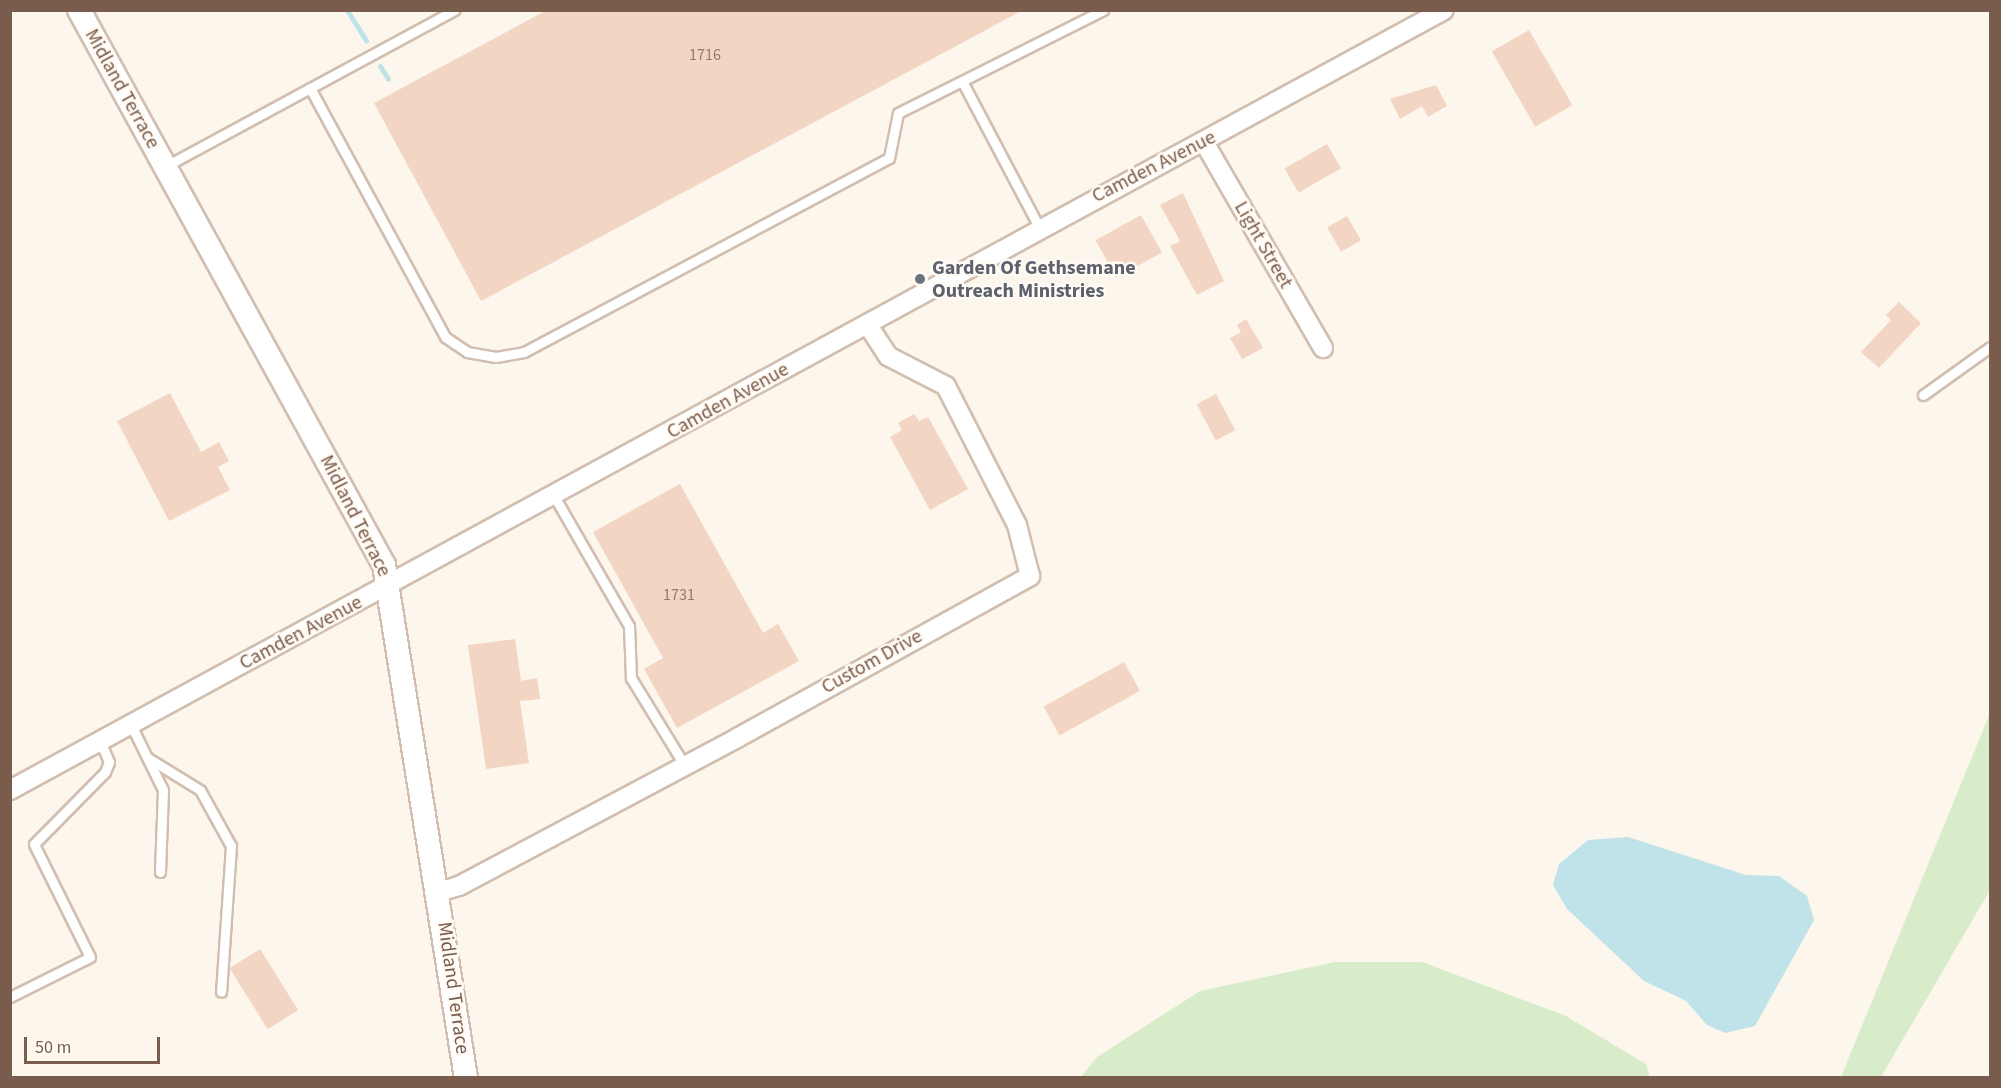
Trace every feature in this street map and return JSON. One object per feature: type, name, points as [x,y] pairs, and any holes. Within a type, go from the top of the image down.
[{"type":"street","name":"Midland Terrace","points":[[79,10],[359,518],[390,585],[466,1077]]},
{"type":"street","name":"Camden Avenue","points":[[10,790],[554,496],[1039,227],[1204,142],[1444,10]]},
{"type":"street","name":"Light Street","points":[[1204,142],[1323,348]]},
{"type":"street","name":"Custom Drive","points":[[438,892],[459,886],[685,766],[1029,576],[1017,525],[946,386],[888,356],[867,324]]},
{"type":"lane","points":[[165,166],[454,10]]},
{"type":"lane","points":[[310,88],[445,336],[467,352],[496,357],[524,352],[889,158],[898,113],[1103,10]]},
{"type":"lane","points":[[962,81],[1039,227]]},
{"type":"lane","points":[[1923,395],[1990,347]]},
{"type":"lane","points":[[554,496],[629,626],[631,678],[685,766]]},
{"type":"lane","points":[[131,725],[163,790],[160,872]]},
{"type":"lane","points":[[10,997],[90,957],[34,844],[105,771],[109,762],[100,741]]},
{"type":"lane","points":[[148,758],[200,790],[231,846],[221,993]]},
{"type":"green space","points":[[1990,713],[1990,890],[1881,1077],[1841,1077]]},
{"type":"green space","points":[[1335,962],[1422,962],[1566,1016],[1646,1064],[1650,1077],[1081,1077],[1097,1057],[1200,991]]},
{"type":"water","points":[[1628,837],[1746,875],[1779,876],[1807,896],[1814,920],[1755,1026],[1725,1033],[1707,1025],[1686,1001],[1644,981],[1567,909],[1553,885],[1559,864],[1588,840]]},
{"type":"building","points":[[547,10],[1023,10],[481,301],[374,103]]},
{"type":"building","points":[[1529,30],[1572,105],[1535,127],[1492,52]]},
{"type":"building","points":[[1436,85],[1447,106],[1428,117],[1422,106],[1400,119],[1390,99]]},
{"type":"building","points":[[1327,144],[1341,168],[1299,193],[1285,168]]},
{"type":"building","points":[[1183,193],[1224,281],[1197,295],[1170,246],[1180,241],[1160,205]]},
{"type":"building","points":[[1141,215],[1162,253],[1116,278],[1096,240]]},
{"type":"building","points":[[1347,216],[1361,240],[1341,252],[1327,228]]},
{"type":"building","points":[[1899,302],[1921,323],[1879,368],[1861,352],[1891,320],[1886,315]]},
{"type":"building","points":[[1246,319],[1263,348],[1242,359],[1230,338],[1241,332],[1237,325]]},
{"type":"building","points":[[170,393],[201,452],[219,442],[229,461],[218,467],[230,490],[169,521],[117,421]]},
{"type":"building","points":[[1216,394],[1235,430],[1216,441],[1197,404]]},
{"type":"building","points":[[914,414],[919,421],[928,417],[968,489],[930,510],[890,437],[902,430],[898,423]]},
{"type":"building","points":[[680,484],[763,633],[778,624],[799,661],[677,728],[644,669],[663,658],[593,532]]},
{"type":"building","points":[[515,639],[521,681],[537,678],[540,699],[520,701],[529,763],[486,769],[468,645]]},
{"type":"building","points":[[1124,662],[1140,691],[1060,735],[1044,707]]},
{"type":"building","points":[[260,949],[298,1010],[268,1029],[229,968]]},
{"type":"waterway","points":[[347,10],[366,41]]},
{"type":"waterway","points":[[380,66],[388,79]]},
{"type":"place","name":"Garden Of Gethsemane Outreach Ministries","points":[[920,279]]}]
